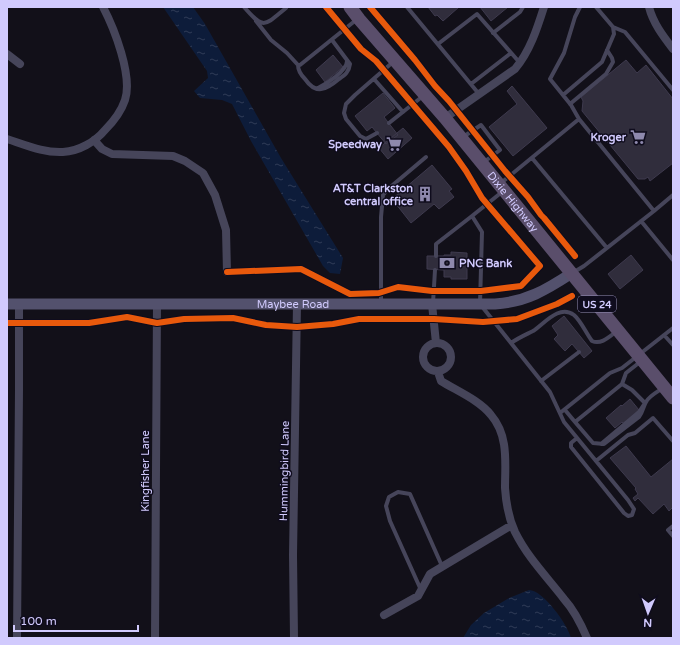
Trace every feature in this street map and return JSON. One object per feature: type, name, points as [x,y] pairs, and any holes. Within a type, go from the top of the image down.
[{"type":"main road","name":"Dixie Highway","points":[[354,11],[462,138],[673,398]]},
{"type":"main road","name":"Maybee Road","points":[[7,304],[507,303],[533,296],[548,289],[572,274]]},
{"type":"street","points":[[7,139],[39,150],[62,152],[78,149],[100,136],[117,117],[125,100],[127,78],[108,17],[102,7]]},
{"type":"street","points":[[445,118],[515,69],[530,46],[544,7]]},
{"type":"street","points":[[649,7],[661,34],[673,49]]},
{"type":"street","points":[[7,54],[20,64]]},
{"type":"street","points":[[94,140],[102,149],[112,154],[173,156],[185,161],[203,173],[215,195],[226,230],[227,272]]},
{"type":"street","points":[[17,638],[19,304]]},
{"type":"street","name":"Kingfisher Lane","points":[[155,638],[157,304]]},
{"type":"street","name":"Hummingbird Lane","points":[[294,638],[293,555],[297,304]]},
{"type":"street","points":[[432,304],[436,343]]},
{"type":"street","points":[[436,343],[442,343],[447,346],[452,356],[448,367],[438,372],[432,371],[428,368],[424,364],[422,358],[426,348],[430,344],[436,343]]},
{"type":"street","points":[[438,372],[441,381],[477,402],[491,415],[500,429],[505,444],[505,490],[512,525],[524,550],[565,600],[581,624],[588,638]]},
{"type":"street","points":[[384,614],[418,596],[430,574],[512,525]]},
{"type":"lane","points":[[244,7],[271,40],[287,53],[298,65],[298,69],[310,86],[316,89],[329,88],[349,70],[350,64],[332,40]]},
{"type":"lane","points":[[407,7],[479,94]]},
{"type":"lane","points":[[493,33],[520,12],[523,7]]},
{"type":"lane","points":[[580,7],[573,23],[564,53],[550,79],[570,104],[579,119],[654,211]]},
{"type":"lane","points":[[596,7],[613,27],[625,32],[673,90]]},
{"type":"lane","points":[[256,21],[265,24],[286,8]]},
{"type":"lane","points":[[298,65],[332,40],[354,11]]},
{"type":"lane","points":[[438,44],[477,14],[520,63]]},
{"type":"lane","points":[[563,95],[602,62],[614,34],[613,27]]},
{"type":"lane","points":[[570,104],[606,74],[613,62],[607,50]]},
{"type":"lane","points":[[470,84],[510,53]]},
{"type":"lane","points":[[377,133],[366,139],[360,136],[346,119],[344,113],[346,104],[395,61]]},
{"type":"lane","points":[[374,79],[403,112]]},
{"type":"lane","points":[[389,123],[425,95]]},
{"type":"lane","points":[[436,256],[436,244],[472,216],[532,158],[579,119]]},
{"type":"lane","points":[[462,138],[481,125],[500,150],[482,163]]},
{"type":"lane","points":[[381,304],[381,217],[383,195],[426,157]]},
{"type":"lane","points":[[532,158],[607,248]]},
{"type":"lane","points":[[572,274],[673,195]]},
{"type":"lane","points":[[472,216],[482,232],[480,304],[550,392],[564,422],[628,500],[634,510],[632,515],[628,516],[624,513],[571,447],[571,442],[577,438]]},
{"type":"lane","points":[[641,221],[673,260]]},
{"type":"lane","points":[[432,304],[435,270]]},
{"type":"lane","points":[[511,343],[561,312],[567,312],[574,315],[592,341],[596,343],[601,342],[618,331]]},
{"type":"lane","points":[[575,422],[622,384],[626,373],[673,328]]},
{"type":"lane","points":[[664,335],[673,345]]},
{"type":"lane","points":[[587,345],[592,341]]},
{"type":"lane","points":[[542,382],[579,352]]},
{"type":"lane","points":[[560,414],[610,373],[640,358]]},
{"type":"lane","points":[[622,384],[632,390],[645,403]]},
{"type":"lane","points":[[565,410],[593,444],[604,444],[639,417],[644,411],[645,403],[649,398],[664,387]]},
{"type":"lane","points":[[596,461],[628,435],[635,433],[653,418],[673,441]]},
{"type":"lane","points":[[421,590],[390,521],[386,506],[389,497],[398,492],[410,494],[442,566]]},
{"type":"lane","points":[[673,526],[668,530],[673,536]]},
{"type":"water","points":[[163,7],[193,7],[205,24],[281,158],[343,258],[340,274],[330,273],[323,266],[251,141],[232,104],[222,100],[200,98],[194,91],[208,78],[207,71]]},
{"type":"water","points":[[529,590],[535,592],[548,602],[560,617],[571,638],[463,638],[471,625],[484,613],[509,598]]},
{"type":"building","points":[[428,7],[459,7],[443,21],[437,15],[435,16]]},
{"type":"building","points":[[480,7],[508,7],[491,21]]},
{"type":"building","points":[[333,55],[343,67],[325,82],[316,70]]},
{"type":"building","name":"Kroger","points":[[626,60],[637,73],[646,65],[673,99],[673,163],[650,181],[648,177],[645,179],[638,179],[582,111],[583,101],[581,97]]},
{"type":"building","points":[[512,86],[547,128],[513,156],[489,127],[517,104],[507,91]]},
{"type":"building","points":[[383,93],[395,108],[384,117],[398,135],[386,144],[372,127],[367,131],[355,116]]},
{"type":"building","points":[[403,128],[412,138],[388,159],[379,148]]},
{"type":"building","name":"AT&T Clarkston central office","points":[[432,165],[452,189],[449,191],[454,197],[439,209],[434,204],[411,223],[392,199]]},
{"type":"building","name":"PNC Bank","points":[[451,252],[467,253],[467,279],[451,279],[451,277],[444,277],[444,270],[427,269],[427,256],[451,255]]},
{"type":"building","points":[[631,255],[643,270],[620,289],[608,274]]},
{"type":"building","points":[[564,316],[592,351],[584,358],[572,344],[565,351],[554,339],[558,335],[552,326]]},
{"type":"building","points":[[630,399],[639,410],[624,424],[622,422],[615,428],[606,418]]},
{"type":"building","points":[[626,446],[651,477],[673,459],[673,507],[669,511],[664,504],[653,514],[638,498],[635,501],[633,498],[638,494],[635,489],[636,488],[610,458]]},
{"type":"cycle path","points":[[227,272],[301,269],[350,294],[379,293],[398,287],[432,291],[481,291],[521,286],[540,266],[482,198],[466,171],[449,147],[376,61],[361,49],[326,7]]},
{"type":"cycle path","points":[[370,7],[449,101],[575,256]]},
{"type":"cycle path","points":[[7,323],[89,323],[127,317],[157,323],[184,319],[233,318],[266,325],[297,327],[333,324],[359,319],[434,319],[483,322],[517,319],[557,304],[572,296]]},
{"type":"place","name":"Kroger","points":[[638,137]]},
{"type":"place","name":"Speedway","points":[[394,144]]},
{"type":"place","name":"AT&T Clarkston central office","points":[[425,194]]},
{"type":"place","name":"PNC Bank","points":[[447,263]]}]
